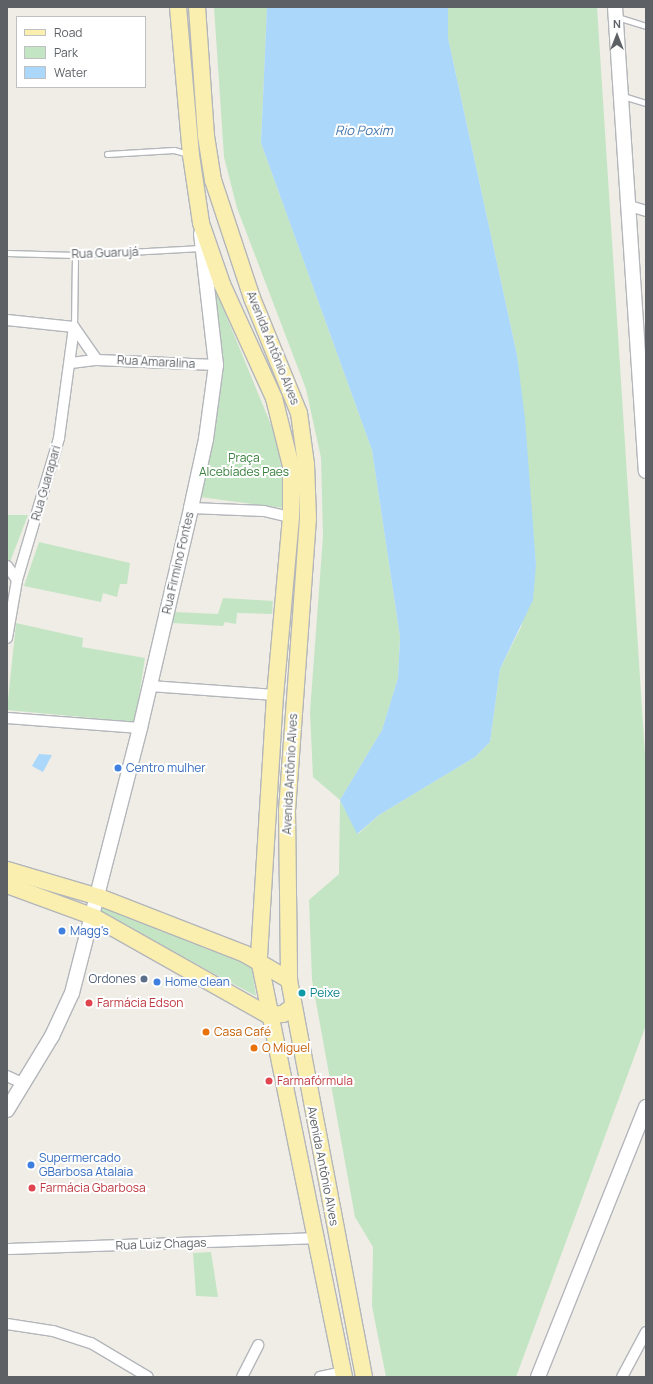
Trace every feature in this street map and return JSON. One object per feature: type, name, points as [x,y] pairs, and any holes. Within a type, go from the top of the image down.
[{"type":"main road","name":"Avenida Antônio Alves","points":[[178,7],[191,155],[201,223],[222,284],[274,398],[286,435],[291,466],[291,518],[275,695],[259,959],[268,1015],[344,1374]]},
{"type":"main road","name":"Avenida Antônio Alves","points":[[197,7],[206,136],[213,180],[252,298],[299,413],[306,464],[308,518],[287,810],[289,980],[292,1007],[364,1377]]},
{"type":"main road","points":[[7,870],[99,897],[259,959],[289,980]]},
{"type":"main road","points":[[7,885],[94,917],[268,1015],[283,1014],[292,1007]]},
{"type":"street","points":[[616,12],[630,206],[646,471]]},
{"type":"street","points":[[630,206],[646,211]]},
{"type":"street","name":"Rua Firmino Fontes","points":[[7,1110],[24,1084],[72,993],[99,897],[191,508],[206,439],[216,365],[202,248],[201,223]]},
{"type":"street","points":[[7,320],[74,327],[97,360]]},
{"type":"street","name":"Rua Guarapari","points":[[7,638],[17,580],[59,438],[71,363],[74,327]]},
{"type":"street","name":"Rua Amaralina","points":[[71,363],[97,360],[216,365]]},
{"type":"street","points":[[191,508],[264,511],[291,518]]},
{"type":"street","points":[[7,566],[17,580]]},
{"type":"street","points":[[150,686],[275,695]]},
{"type":"street","points":[[7,718],[140,728]]},
{"type":"street","points":[[7,1076],[24,1084]]},
{"type":"street","points":[[538,1377],[645,1114]]},
{"type":"street","name":"Rua Luiz Chagas","points":[[7,1249],[315,1238]]},
{"type":"street","points":[[7,1324],[53,1331],[91,1343],[148,1377]]},
{"type":"street","points":[[622,1377],[646,1332]]},
{"type":"street","points":[[242,1377],[258,1345]]},
{"type":"street","points":[[320,1377],[344,1374]]},
{"type":"lane","points":[[616,12],[646,26]]},
{"type":"lane","points":[[622,96],[646,103]]},
{"type":"lane","points":[[107,154],[174,150],[191,155]]},
{"type":"lane","name":"Rua Guarujá","points":[[7,253],[75,255],[202,248]]},
{"type":"lane","points":[[74,327],[75,255]]},
{"type":"green space","points":[[214,7],[267,7],[261,143],[372,450],[400,637],[398,678],[382,730],[340,800],[313,777],[310,712],[323,536],[321,458],[306,389],[237,208],[224,157]]},
{"type":"green space","points":[[448,7],[597,7],[646,771],[646,1025],[516,1377],[386,1377],[372,1306],[373,1247],[355,1217],[312,980],[309,900],[339,874],[340,800],[358,834],[379,815],[475,757],[490,742],[500,669],[521,627],[536,565],[517,355],[448,38]]},
{"type":"green space","name":"Praça Alcebíades Paes","points":[[207,269],[276,437],[282,472],[283,508],[200,497],[215,418]]},
{"type":"green space","points":[[7,515],[28,515],[10,562],[7,559]]},
{"type":"green space","points":[[39,542],[130,563],[127,584],[120,584],[117,597],[103,593],[101,602],[24,586]]},
{"type":"green space","points":[[223,598],[273,601],[272,614],[237,613],[236,624],[225,622],[223,626],[172,623],[175,612],[218,614]]},
{"type":"green space","points":[[16,623],[83,638],[82,647],[145,658],[135,722],[7,710]]},
{"type":"green space","points":[[101,904],[251,963],[256,996],[99,912]]},
{"type":"green space","points":[[211,1252],[218,1297],[196,1296],[193,1253]]},
{"type":"water","name":"Rio Poxim","points":[[267,7],[448,7],[448,38],[517,355],[525,419],[536,565],[533,600],[500,669],[490,742],[475,757],[379,815],[357,834],[340,800],[382,730],[398,678],[400,637],[372,450],[261,143]]},
{"type":"water","points":[[39,754],[52,755],[43,772],[32,766]]},
{"type":"place","name":"Centro mulher","points":[[118,768]]},
{"type":"place","name":"Magg's","points":[[62,931]]},
{"type":"place","name":"Ordones","points":[[144,979]]},
{"type":"place","name":"Home clean","points":[[157,982]]},
{"type":"place","name":"Peixe","points":[[302,993]]},
{"type":"place","name":"Farmácia Edson","points":[[89,1003]]},
{"type":"place","name":"Casa Café","points":[[206,1032]]},
{"type":"place","name":"O Miguel","points":[[254,1048]]},
{"type":"place","name":"Farmafórmula","points":[[269,1081]]},
{"type":"place","name":"Supermercado GBarbosa Atalaia","points":[[31,1165]]},
{"type":"place","name":"Farmácia Gbarbosa","points":[[32,1188]]}]
